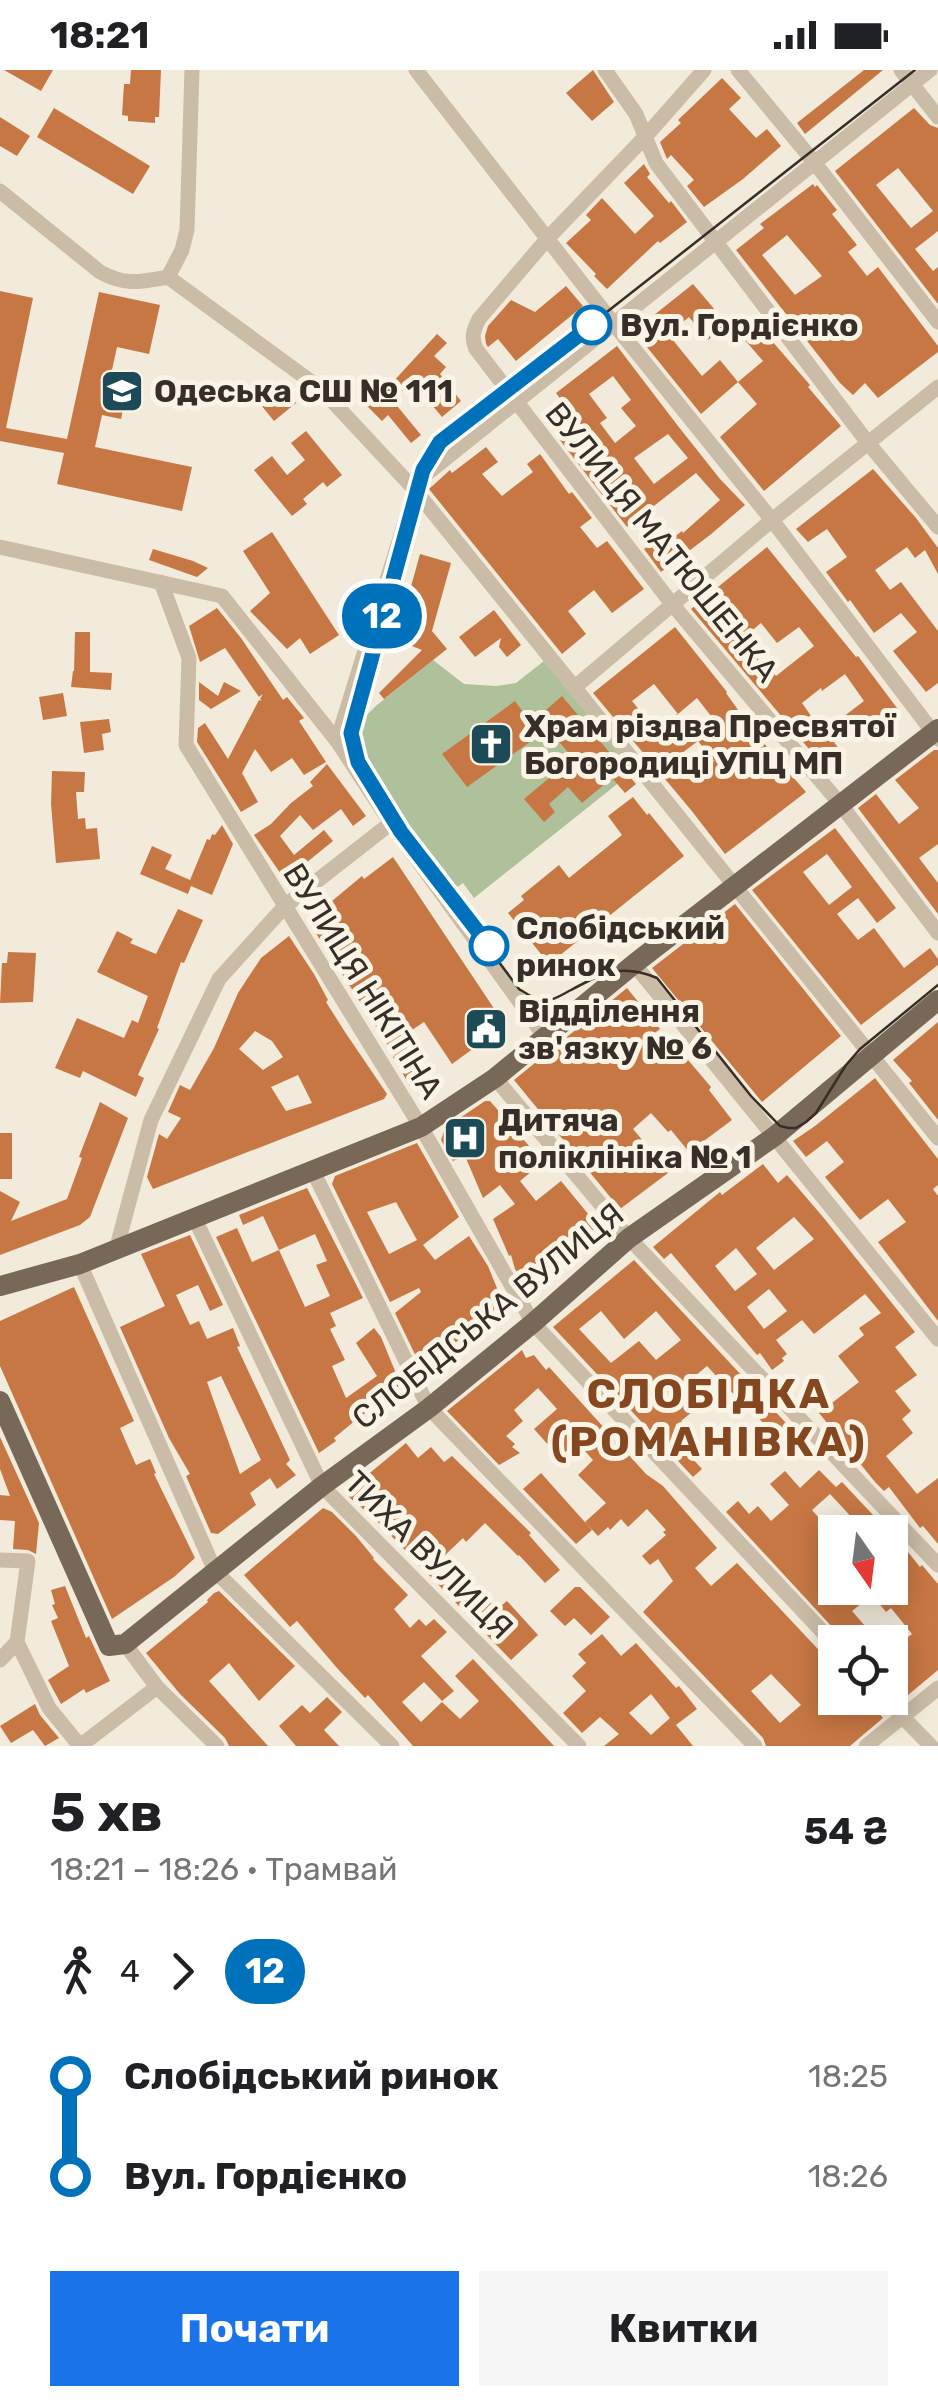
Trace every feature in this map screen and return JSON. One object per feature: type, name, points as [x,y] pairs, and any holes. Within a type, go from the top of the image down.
[{"type":"main road","points":[[0,1286],[80,1264],[421,1126],[496,1078],[634,964],[936,734]]},
{"type":"main road","name":"СЛОБІДСЬКА ВУЛИЦЯ","points":[[125,1644],[322,1486],[429,1408],[628,1238],[775,1136],[938,1000]]},
{"type":"main road","points":[[0,1401],[108,1646],[125,1644]]},
{"type":"street","points":[[168,277],[187,230],[192,70]]},
{"type":"street","points":[[416,70],[936,734]]},
{"type":"street","points":[[605,70],[636,114],[656,163],[868,443],[938,526]]},
{"type":"street","points":[[547,239],[704,70]]},
{"type":"street","points":[[738,70],[938,322]]},
{"type":"street","points":[[901,70],[938,117]]},
{"type":"street","points":[[337,741],[415,490],[424,476],[930,70]]},
{"type":"street","points":[[0,191],[100,272],[119,282],[168,277],[321,389],[415,490],[938,1138]]},
{"type":"street","name":"ВУЛИЦЯ МАТЮШЕНКА","points":[[547,239],[479,319],[472,332],[476,350],[672,604],[841,806],[938,933]]},
{"type":"street","points":[[575,687],[772,520],[938,388]]},
{"type":"street","points":[[0,547],[222,596],[337,741],[545,1037]]},
{"type":"street","name":"ВУЛИЦЯ НІКІТІНА","points":[[161,582],[190,658],[186,744],[421,1126],[533,1323],[818,1627]]},
{"type":"street","points":[[116,1250],[151,1120],[219,979],[285,906],[391,823]]},
{"type":"street","points":[[634,964],[938,1339]]},
{"type":"street","points":[[496,1078],[628,1238],[938,1565]]},
{"type":"street","points":[[312,1169],[429,1408],[755,1746]]},
{"type":"street","name":"ТИХА ВУЛИЦЯ","points":[[194,1217],[322,1486],[579,1746]]},
{"type":"street","points":[[80,1264],[216,1570],[392,1746]]},
{"type":"street","points":[[0,1560],[28,1561],[17,1642],[49,1708],[80,1746],[157,1686]]},
{"type":"street","points":[[0,1660],[17,1642]]},
{"type":"street","points":[[125,1644],[157,1686],[217,1746]]},
{"type":"street","points":[[866,1746],[938,1688]]},
{"type":"street","points":[[902,1717],[931,1746]]},
{"type":"green space","points":[[549,657],[636,769],[474,898],[463,883],[446,895],[341,740],[433,660],[464,684],[496,686],[516,683]]},
{"type":"building","points":[[4,70],[53,70],[41,91]]},
{"type":"building","points":[[131,70],[161,70],[159,117],[155,117],[155,123],[128,121],[128,116],[122,115],[124,84],[130,84]]},
{"type":"building","points":[[593,70],[614,102],[592,121],[566,93]]},
{"type":"building","points":[[864,70],[883,70],[805,134],[797,123]]},
{"type":"building","points":[[722,78],[741,98],[729,109],[756,138],[767,129],[781,146],[704,207],[687,186],[694,180],[671,155],[667,159],[660,142]]},
{"type":"building","points":[[54,108],[150,166],[133,194],[37,137]]},
{"type":"building","points":[[914,108],[938,128],[938,231],[915,249],[933,271],[938,267],[938,304],[835,171]],"holes":[[[898,168],[933,211],[911,228],[876,185]]]},
{"type":"building","points":[[0,117],[30,136],[17,156],[0,146]]},
{"type":"building","points":[[644,164],[650,174],[647,177],[687,222],[658,241],[607,289],[566,243],[591,220],[586,215],[602,198],[635,234],[654,216],[624,183]]},
{"type":"building","points":[[813,184],[817,185],[837,210],[832,214],[857,245],[848,252],[867,276],[878,267],[938,346],[938,352],[878,398],[865,383],[853,395],[736,250],[764,228],[760,224]],"holes":[[[787,235],[822,276],[795,295],[762,255]]]},
{"type":"building","points":[[693,284],[727,324],[708,340],[689,317],[668,334],[702,376],[720,360],[738,382],[701,414],[634,331]]},
{"type":"building","points":[[566,286],[583,306],[516,361],[498,339],[488,347],[488,326],[511,300],[535,312]]},
{"type":"building","points":[[0,291],[33,298],[6,428],[67,439],[99,292],[160,305],[149,354],[117,347],[110,379],[129,383],[121,419],[102,415],[95,447],[192,467],[182,511],[57,484],[64,453],[0,441]]},
{"type":"building","points":[[759,326],[841,426],[764,491],[720,437],[757,404],[738,382],[763,361],[744,339]]},
{"type":"building","points":[[437,334],[447,343],[434,356],[446,367],[440,374],[461,401],[442,417],[412,381],[393,401],[421,435],[411,443],[388,415],[382,421],[365,404],[376,393],[379,397]]},
{"type":"building","points":[[617,346],[720,479],[745,505],[661,572],[644,549],[660,537],[665,544],[683,533],[720,500],[696,473],[627,527],[556,435],[576,420],[556,393]],"holes":[[[613,376],[631,400],[621,408],[636,426],[615,443],[600,423],[607,418],[589,394]],[[668,434],[688,458],[654,484],[634,458]]]},
{"type":"building","points":[[279,382],[296,403],[274,421],[257,400]]},
{"type":"building","points":[[306,431],[342,475],[327,487],[323,482],[303,499],[307,504],[292,516],[254,470],[272,456],[287,475],[305,460],[291,443]]},
{"type":"building","points":[[486,447],[498,462],[482,474],[502,496],[533,472],[527,464],[540,454],[592,518],[580,527],[597,548],[607,541],[644,589],[612,613],[594,590],[568,611],[586,634],[562,654],[429,489]]},
{"type":"building","points":[[873,469],[938,548],[938,574],[925,550],[915,558],[907,547],[875,570],[890,590],[901,582],[938,631],[938,683],[926,692],[893,651],[917,632],[901,613],[874,633],[826,572],[847,557],[827,529],[808,542],[796,529]]},
{"type":"building","points":[[272,532],[339,635],[310,654],[300,638],[287,649],[250,611],[270,593],[243,551]]},
{"type":"building","points":[[767,547],[900,712],[861,741],[843,717],[864,701],[845,674],[822,691],[821,688],[802,703],[827,739],[830,737],[843,754],[825,768],[691,609]],"holes":[[[761,623],[777,643],[799,627],[814,646],[776,676],[742,639]]]},
{"type":"building","points":[[153,549],[208,568],[197,577],[149,560]]},
{"type":"building","points":[[420,554],[451,563],[432,631],[447,649],[384,699],[379,693],[422,650],[397,640],[406,621],[402,619]]},
{"type":"building","points":[[217,608],[283,700],[287,697],[304,718],[299,721],[326,762],[304,775],[292,758],[271,772],[255,749],[242,773],[258,802],[241,812],[197,742],[198,728],[205,723],[228,759],[263,694],[259,697],[225,648],[200,662],[189,626]]},
{"type":"building","points":[[494,610],[521,645],[507,657],[499,647],[501,638],[475,657],[459,637]]},
{"type":"building","points":[[675,627],[753,731],[806,792],[725,854],[593,693]],"holes":[[[654,684],[678,714],[697,698],[718,725],[698,741],[677,714],[656,731],[632,701]],[[698,741],[714,761],[690,780],[674,759]]]},
{"type":"building","points":[[75,632],[90,632],[90,672],[112,673],[111,690],[71,687]]},
{"type":"building","points":[[199,682],[218,696],[224,682],[241,691],[211,709],[199,700]]},
{"type":"building","points":[[63,693],[67,716],[43,720],[39,697]]},
{"type":"building","points":[[562,696],[636,784],[625,793],[612,778],[582,803],[568,787],[549,804],[555,812],[544,822],[524,799],[573,758],[548,729],[467,787],[442,754],[515,701],[531,723]]},
{"type":"building","points":[[109,719],[111,732],[102,734],[104,750],[84,753],[80,722]]},
{"type":"building","points":[[938,750],[938,844],[919,858],[938,883],[938,914],[858,808],[876,794],[899,824],[919,808],[895,780]]},
{"type":"building","points":[[327,764],[366,816],[353,826],[341,809],[313,830],[300,815],[280,836],[294,855],[324,830],[333,841],[285,880],[254,835],[313,786],[310,782]]},
{"type":"building","points":[[52,771],[85,772],[84,792],[76,792],[78,819],[85,818],[86,829],[97,828],[100,859],[56,863]]},
{"type":"building","points":[[633,797],[684,856],[549,964],[508,913],[524,900],[521,896],[559,865],[569,878],[622,835],[608,816]]},
{"type":"building","points":[[222,825],[233,844],[212,895],[191,886],[188,894],[140,874],[152,846],[172,855],[165,869],[190,880],[207,839]]},
{"type":"building","points":[[835,828],[896,908],[877,923],[858,898],[837,914],[858,940],[874,928],[904,968],[930,948],[938,965],[861,1025],[752,890]],"holes":[[[827,854],[852,887],[829,905],[803,872]]]},
{"type":"building","points":[[393,857],[499,1016],[496,1032],[452,1064],[424,1022],[400,1038],[431,1080],[422,1087],[410,1086],[395,1056],[308,921],[362,876],[364,879]]},
{"type":"building","points":[[735,904],[841,1036],[762,1102],[652,968]]},
{"type":"building","points":[[178,909],[203,920],[184,963],[181,962],[159,1029],[138,1075],[144,1078],[136,1097],[83,1071],[80,1078],[55,1068],[77,1018],[124,1038],[132,1020],[138,1023],[148,996],[97,972],[117,931],[133,939],[130,943],[156,954]]},
{"type":"building","points":[[289,936],[314,974],[326,1002],[387,1094],[384,1099],[153,1189],[147,1177],[159,1134],[167,1139],[181,1118],[168,1112],[180,1085],[190,1090],[238,993],[261,958]],"holes":[[[255,1031],[272,1041],[283,1057],[263,1070],[239,1049]],[[298,1075],[312,1103],[286,1111],[271,1087]]]},
{"type":"building","points":[[8,952],[36,953],[33,1002],[0,1003],[2,963],[7,963]]},
{"type":"building","points":[[627,988],[660,1029],[643,1042],[659,1062],[677,1047],[711,1087],[709,1090],[732,1120],[689,1152],[651,1113],[633,1129],[672,1170],[620,1209],[514,1080]]},
{"type":"building","points":[[938,1022],[938,1120],[893,1060]]},
{"type":"building","points":[[875,1078],[938,1159],[938,1185],[933,1189],[938,1196],[938,1321],[878,1242],[906,1222],[888,1199],[860,1220],[825,1177],[844,1162],[827,1141],[806,1157],[793,1141]]},
{"type":"building","points":[[490,1101],[543,1162],[520,1181],[536,1201],[561,1181],[598,1226],[526,1285],[493,1219],[515,1204],[500,1185],[483,1198],[465,1156],[453,1161],[441,1140],[445,1128]]},
{"type":"building","points":[[100,1102],[128,1118],[90,1217],[80,1225],[0,1255],[0,1191],[20,1202],[11,1221],[67,1199]]},
{"type":"building","points":[[0,1133],[12,1133],[12,1179],[0,1179]]},
{"type":"building","points":[[417,1143],[459,1217],[423,1245],[435,1260],[469,1236],[488,1266],[501,1298],[499,1306],[425,1368],[421,1367],[395,1313],[421,1292],[419,1288],[390,1302],[332,1184],[335,1176]],"holes":[[[396,1202],[417,1240],[389,1254],[367,1212]]]},
{"type":"building","points":[[763,1164],[778,1183],[787,1175],[915,1332],[895,1347],[917,1375],[895,1391],[911,1411],[902,1419],[913,1433],[886,1456],[917,1494],[938,1478],[938,1544],[923,1526],[920,1528],[889,1487],[884,1491],[875,1482],[819,1413],[859,1382],[838,1356],[864,1335],[859,1328],[881,1313],[865,1294],[814,1334],[802,1320],[776,1340],[787,1354],[772,1370],[671,1253],[664,1259],[653,1247],[720,1192],[722,1195]],"holes":[[[794,1217],[814,1239],[774,1270],[756,1248]],[[736,1248],[757,1274],[735,1291],[715,1266]],[[769,1289],[787,1311],[764,1329],[747,1307]]]},
{"type":"building","points":[[307,1188],[363,1298],[330,1313],[336,1326],[330,1329],[345,1360],[332,1366],[346,1398],[377,1376],[356,1343],[374,1328],[400,1383],[319,1453],[216,1237],[237,1228],[252,1262],[279,1250],[263,1216],[243,1225],[239,1215]],"holes":[[[315,1234],[327,1261],[316,1265],[330,1296],[305,1307],[279,1250]]]},
{"type":"building","points":[[190,1235],[223,1305],[210,1311],[198,1285],[176,1295],[190,1325],[199,1321],[207,1339],[233,1328],[240,1346],[237,1347],[290,1460],[286,1464],[296,1475],[277,1489],[270,1478],[250,1493],[256,1505],[218,1534],[211,1533],[186,1476],[190,1474],[169,1438],[120,1327],[165,1306],[141,1254]],"holes":[[[221,1376],[261,1460],[240,1474],[207,1382]]]},
{"type":"building","points":[[634,1260],[800,1438],[784,1453],[769,1436],[772,1433],[707,1366],[688,1382],[704,1402],[681,1421],[699,1446],[689,1455],[702,1469],[693,1477],[553,1327]],"holes":[[[601,1311],[624,1339],[656,1311],[681,1340],[656,1360],[639,1341],[611,1363],[579,1329]]]},
{"type":"building","points":[[74,1287],[134,1421],[120,1428],[136,1465],[150,1459],[195,1558],[112,1619],[0,1366],[0,1321]]},
{"type":"building","points":[[522,1350],[526,1358],[534,1355],[546,1370],[549,1367],[717,1548],[695,1568],[711,1586],[737,1563],[818,1649],[818,1715],[883,1718],[850,1746],[766,1746],[763,1738],[643,1612],[673,1581],[658,1559],[650,1565],[642,1556],[666,1535],[666,1530],[647,1509],[628,1527],[621,1519],[598,1536],[585,1522],[606,1503],[578,1475],[593,1460],[577,1442],[559,1457],[534,1429],[557,1409],[538,1388],[514,1410],[523,1421],[506,1436],[520,1453],[499,1465],[447,1411]],"holes":[[[771,1674],[801,1705],[780,1723],[751,1691]]]},
{"type":"building","points":[[0,1437],[39,1523],[36,1554],[13,1549],[15,1521],[0,1520],[0,1495],[10,1496],[0,1469]]},
{"type":"building","points":[[406,1443],[418,1458],[431,1447],[444,1462],[452,1456],[531,1533],[560,1570],[545,1583],[485,1523],[444,1556],[497,1609],[507,1601],[538,1635],[511,1660],[349,1497],[348,1491]]},
{"type":"building","points":[[819,1470],[836,1487],[842,1482],[873,1515],[850,1515],[830,1494],[812,1510],[818,1517],[818,1605],[860,1605],[852,1611],[864,1625],[830,1625],[726,1512],[738,1501],[749,1514],[758,1506],[771,1521],[789,1505],[770,1484],[785,1471],[800,1488]]},
{"type":"building","points":[[541,1473],[592,1530],[576,1544],[523,1489]]},
{"type":"building","points":[[323,1508],[356,1536],[408,1595],[394,1609],[410,1628],[419,1619],[426,1626],[434,1619],[447,1632],[421,1656],[454,1691],[442,1701],[424,1682],[402,1702],[421,1722],[442,1702],[460,1719],[479,1701],[455,1676],[473,1659],[554,1746],[413,1746],[297,1621],[290,1627],[244,1575]]},
{"type":"building","points":[[908,1552],[938,1584],[938,1670],[908,1695],[908,1637],[912,1634],[891,1608],[886,1612],[880,1605],[908,1605]]},
{"type":"building","points":[[65,1586],[86,1638],[89,1636],[110,1681],[86,1693],[84,1689],[61,1704],[48,1680],[69,1666],[51,1621],[58,1618],[51,1590]]},
{"type":"building","points":[[575,1587],[580,1587],[610,1617],[591,1635],[574,1618],[565,1626],[550,1611]]},
{"type":"building","points":[[219,1591],[295,1666],[259,1701],[229,1663],[209,1681],[268,1746],[229,1746],[146,1653]]},
{"type":"building","points":[[602,1634],[621,1656],[636,1643],[697,1709],[676,1725],[693,1746],[604,1746],[619,1734],[600,1717],[582,1733],[563,1713],[586,1691],[572,1676],[586,1663],[578,1654]],"holes":[[[651,1694],[670,1718],[651,1735],[629,1713]]]},
{"type":"building","points":[[327,1697],[342,1712],[324,1730],[339,1746],[296,1746],[279,1726],[302,1705],[310,1713]]},
{"type":"building","points":[[35,1704],[59,1738],[45,1746],[33,1730],[11,1743],[0,1726]]},
{"type":"tram line","points":[[915,70],[440,443],[423,470],[351,733],[359,761],[401,831],[519,989],[537,999],[549,1000],[612,972],[633,971],[657,978],[751,1096],[780,1126],[796,1128],[806,1122],[860,1049],[938,985]]},
{"type":"tram line","name":"12","points":[[489,946],[401,832],[358,762],[351,733],[354,714],[423,470],[440,442],[592,325]]},
{"type":"place","name":"Вул. Гордієнко","points":[[592,325]]},
{"type":"place","name":"Одеська СШ № 111","points":[[122,391]]},
{"type":"place","name":"Храм різдва Пресвятої Богородиці УПЦ МП","points":[[491,744]]},
{"type":"place","name":"Слобідський ринок","points":[[489,946]]},
{"type":"place","name":"Відділення зв'язку № 6","points":[[486,1029]]},
{"type":"place","name":"Дитяча поліклініка № 1","points":[[465,1138]]},
{"type":"district","name":"СЛОБІДКА (РОМАНІВКА)","points":[[709,1418]]}]
